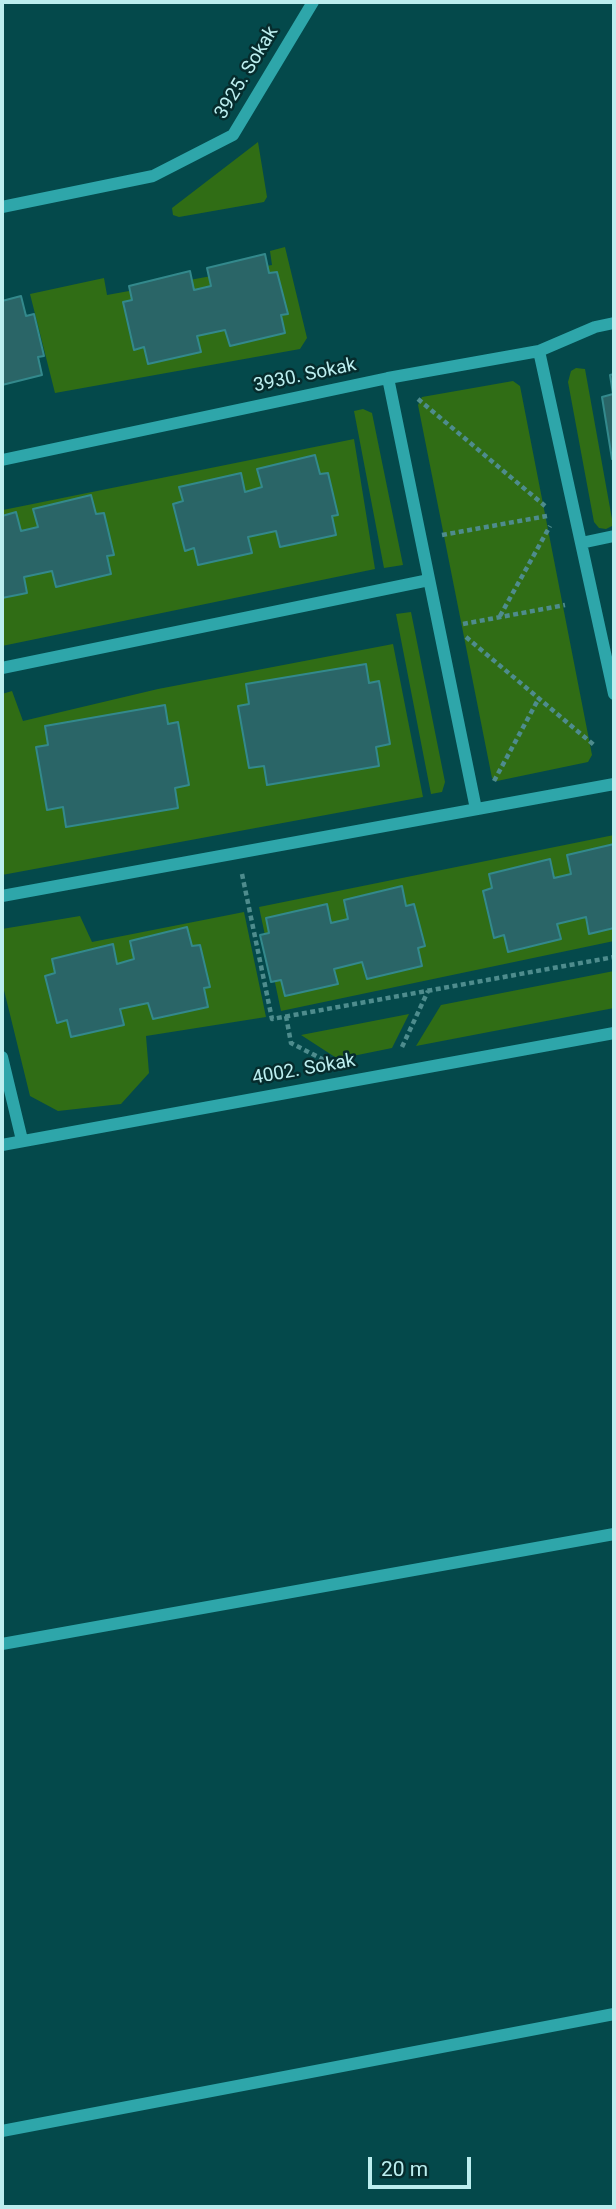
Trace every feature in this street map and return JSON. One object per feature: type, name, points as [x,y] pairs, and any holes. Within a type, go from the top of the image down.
[{"type":"street","name":"3925. Sokak","points":[[2,207],[153,176],[233,135],[313,2]]},
{"type":"street","name":"3930. Sokak","points":[[2,460],[388,378],[539,351],[595,327],[614,323]]},
{"type":"street","points":[[539,351],[614,694]]},
{"type":"street","points":[[388,378],[476,809]]},
{"type":"street","points":[[581,543],[614,536]]},
{"type":"street","points":[[2,668],[429,580]]},
{"type":"street","points":[[2,896],[614,784]]},
{"type":"street","name":"4002. Sokak","points":[[2,1145],[614,1033]]},
{"type":"street","points":[[2,1057],[22,1140]]},
{"type":"street","points":[[2,1644],[614,1534]]},
{"type":"street","points":[[2,2131],[614,2014]]},
{"type":"path","points":[[417,398],[545,506]]},
{"type":"path","points":[[441,535],[547,516]]},
{"type":"path","points":[[500,617],[550,526]]},
{"type":"path","points":[[458,625],[565,605]]},
{"type":"path","points":[[460,632],[594,745]]},
{"type":"path","points":[[492,785],[539,698]]},
{"type":"path","points":[[238,853],[272,1019],[614,957]]},
{"type":"path","points":[[399,1055],[428,990]]},
{"type":"path","points":[[286,1016],[291,1043],[327,1062]]},
{"type":"green space","points":[[258,142],[267,197],[264,202],[179,217],[173,215],[172,208]]},
{"type":"green space","points":[[285,247],[307,338],[300,349],[55,393],[30,294],[104,278],[107,295],[272,265],[270,251]]},
{"type":"green space","points":[[576,368],[585,369],[612,519],[612,526],[606,529],[599,528],[594,522],[568,382],[571,371]]},
{"type":"green space","points":[[513,381],[520,386],[592,755],[588,762],[497,781],[492,778],[418,405],[422,397]]},
{"type":"green space","points":[[363,409],[372,413],[403,565],[384,568],[354,411]]},
{"type":"green space","points":[[354,439],[375,569],[2,646],[2,508],[3,510]]},
{"type":"green space","points":[[411,612],[445,782],[442,792],[431,794],[396,614]]},
{"type":"green space","points":[[393,644],[423,797],[2,875],[2,694],[12,691],[23,721],[158,689]]},
{"type":"green space","points":[[614,835],[614,941],[281,1011],[259,907]]},
{"type":"green space","points":[[244,912],[266,1017],[146,1036],[149,1073],[121,1104],[58,1111],[30,1096],[2,982],[2,929],[80,916],[92,942]]},
{"type":"green space","points":[[614,971],[614,1008],[416,1046],[441,1005]]},
{"type":"green space","points":[[409,1014],[392,1048],[338,1059],[301,1035]]},
{"type":"building","points":[[265,254],[269,273],[277,272],[288,314],[281,315],[285,333],[230,346],[225,330],[197,336],[201,352],[148,364],[144,347],[134,350],[123,302],[132,300],[129,286],[190,271],[194,290],[211,286],[207,268]]},
{"type":"building","points":[[21,296],[26,316],[34,314],[44,356],[38,357],[42,375],[2,385],[2,301]]},
{"type":"building","points":[[614,374],[612,459],[602,397],[613,394],[610,375]]},
{"type":"building","points":[[315,455],[320,474],[328,473],[338,515],[332,516],[336,535],[280,547],[276,531],[248,537],[252,553],[198,565],[194,548],[185,551],[173,504],[183,501],[179,487],[241,473],[245,492],[262,487],[257,469]]},
{"type":"building","points":[[91,495],[96,514],[104,513],[114,555],[107,556],[111,574],[56,587],[52,571],[24,577],[27,593],[2,598],[2,516],[16,512],[21,531],[38,527],[33,509]]},
{"type":"building","points":[[366,664],[369,683],[379,681],[390,744],[376,747],[379,766],[267,785],[264,766],[249,768],[238,706],[249,704],[246,684]]},
{"type":"building","points":[[165,705],[168,724],[178,722],[189,785],[175,788],[178,808],[66,827],[63,807],[47,810],[36,747],[48,745],[45,726]]},
{"type":"building","points":[[614,844],[614,928],[589,934],[586,917],[557,924],[561,939],[508,952],[504,935],[494,938],[483,891],[492,888],[489,874],[550,859],[554,878],[571,874],[567,855]]},
{"type":"building","points":[[402,886],[406,906],[414,904],[425,946],[418,948],[422,966],[367,979],[362,962],[334,969],[338,984],[285,996],[281,980],[271,982],[260,935],[269,933],[266,918],[327,904],[331,923],[348,919],[344,900]]},
{"type":"building","points":[[187,927],[192,946],[200,945],[210,987],[204,988],[208,1007],[153,1019],[148,1003],[120,1009],[124,1025],[71,1037],[67,1020],[57,1023],[45,976],[55,973],[52,959],[113,944],[117,964],[134,959],[130,941]]}]
